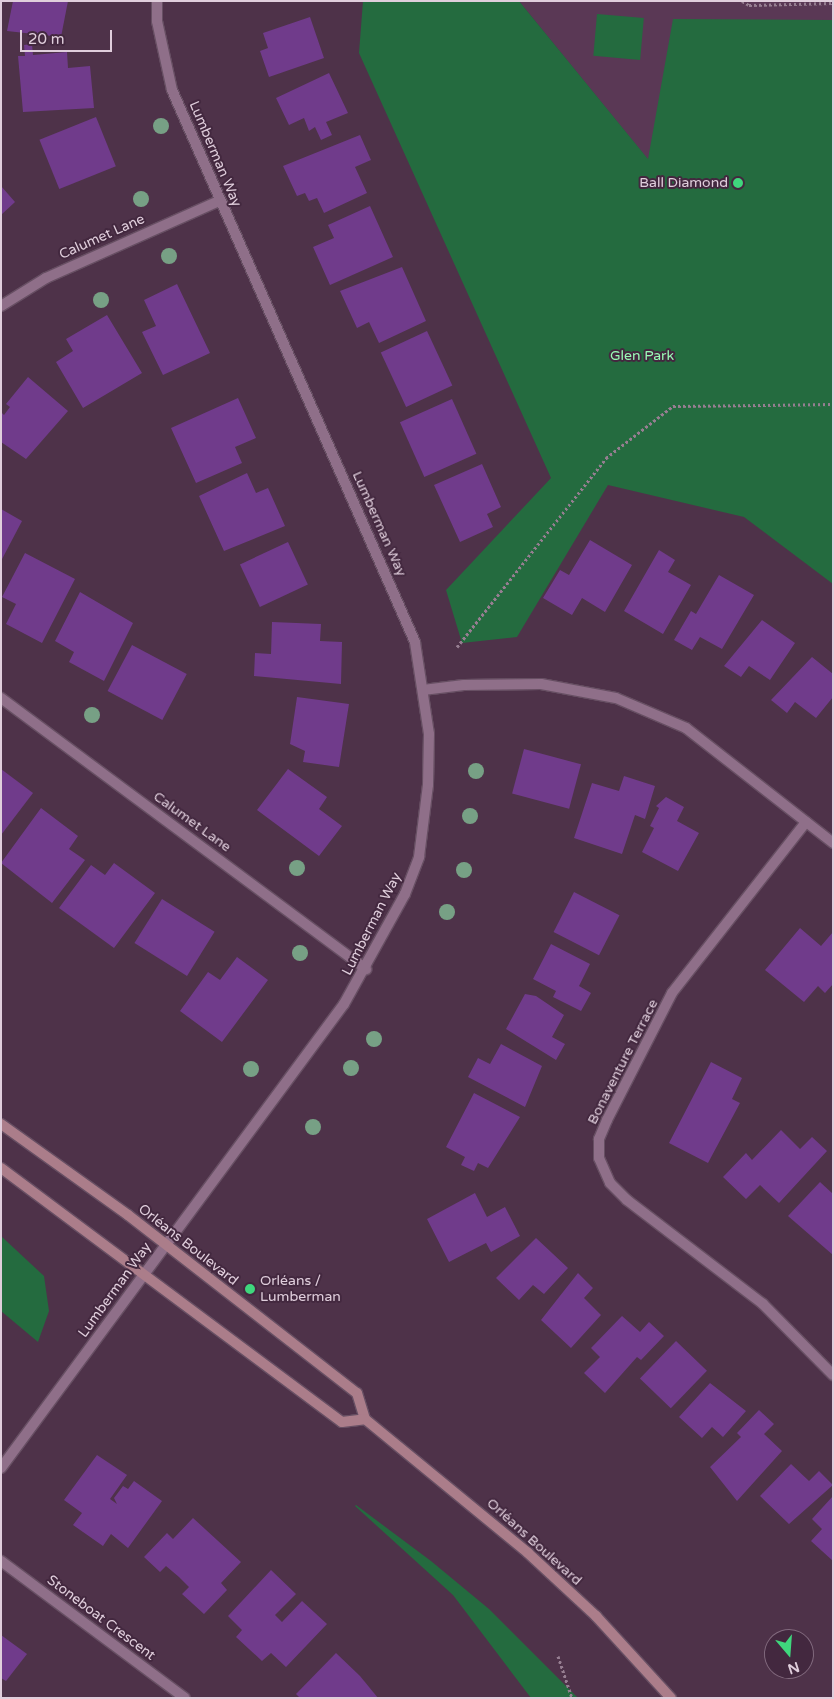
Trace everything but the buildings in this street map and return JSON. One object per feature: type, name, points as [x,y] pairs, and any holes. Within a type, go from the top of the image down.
[{"type":"main road","name":"Orléans Boulevard","points":[[1,1124],[164,1245],[357,1393],[365,1419],[534,1559],[672,1698]]},
{"type":"main road","points":[[1,1168],[141,1275],[342,1422],[365,1419]]},
{"type":"street","name":"Lumberman Way","points":[[1,1468],[141,1275],[344,1004],[366,968],[419,857],[428,785],[428,734],[415,642],[218,201],[172,90],[157,21],[157,1]]},
{"type":"street","name":"Calumet Lane","points":[[1,306],[46,278],[218,201]]},
{"type":"street","points":[[423,690],[464,684],[541,684],[616,698],[686,728],[833,843]]},
{"type":"street","name":"Calumet Lane","points":[[1,698],[366,968]]},
{"type":"street","name":"Bonaventure Terrace","points":[[806,822],[672,993],[607,1120],[599,1140],[599,1158],[610,1183],[627,1200],[763,1304],[833,1375]]},
{"type":"street","name":"Stoneboat Crescent","points":[[1,1561],[185,1698]]},
{"type":"path","points":[[742,1],[749,5],[833,4]]},
{"type":"path","points":[[457,647],[606,458],[673,406],[833,404]]},
{"type":"path","points":[[558,1656],[572,1698]]},
{"type":"shaded area","points":[[519,1],[833,1],[833,119],[724,253]]},
{"type":"green space","name":"Glen Park","points":[[363,1],[519,1],[648,159],[673,19],[833,20],[833,584],[744,517],[608,485],[517,637],[462,643],[446,590],[551,478],[359,53]]},
{"type":"green space","points":[[597,14],[644,18],[640,60],[593,56]]},
{"type":"green space","points":[[1,1236],[44,1276],[49,1311],[38,1342],[1,1311]]},
{"type":"green space","points":[[355,1506],[431,1561],[489,1609],[578,1698],[531,1698],[453,1595]]},
{"type":"place","name":"Ball Diamond","points":[[738,183]]},
{"type":"place","name":"Orléans / Lumberman","points":[[250,1289]]}]
